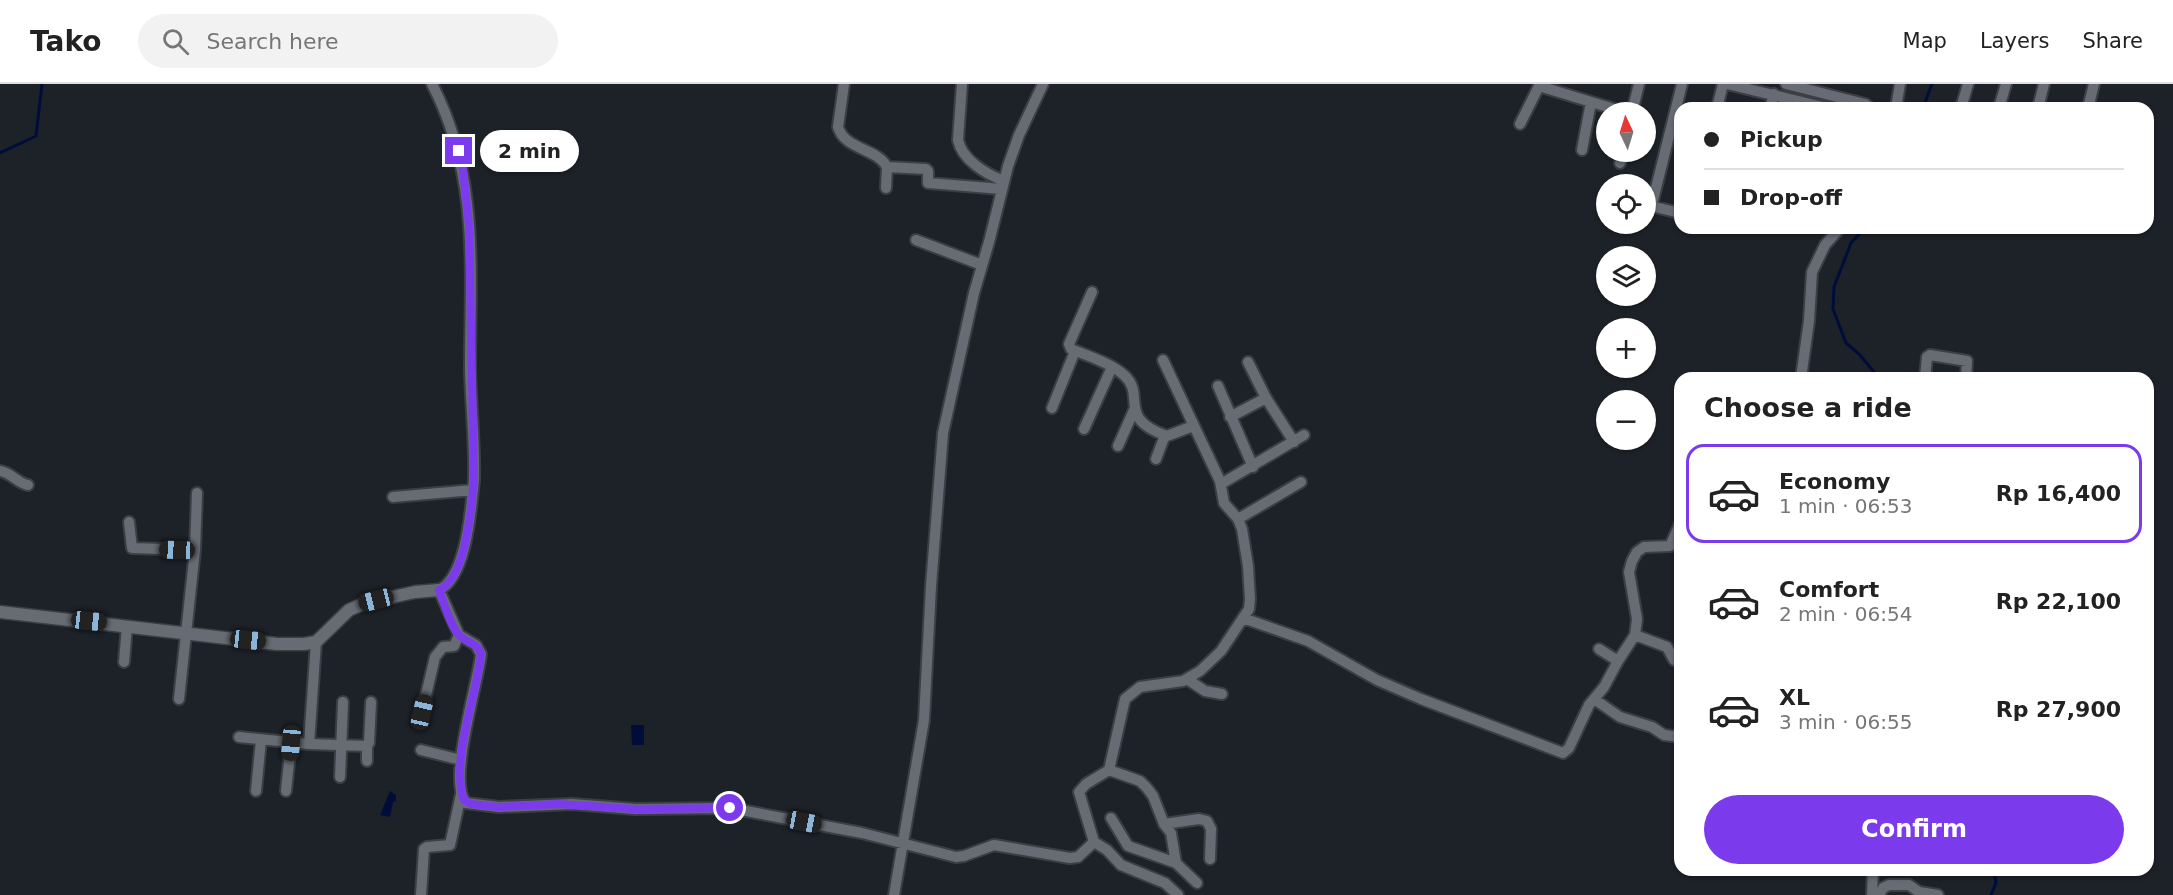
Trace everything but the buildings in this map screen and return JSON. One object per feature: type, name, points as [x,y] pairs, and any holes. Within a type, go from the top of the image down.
[{"type":"street","points":[[0,612],[277,644],[304,644],[316,642],[353,607],[388,597],[439,590],[449,582],[459,561],[467,535],[473,490],[470,265],[466,198],[459,151],[432,84]]},
{"type":"street","points":[[844,84],[838,127],[840,133],[853,144],[883,161],[887,167],[886,188]]},
{"type":"street","points":[[962,84],[960,147],[965,155],[1003,184]]},
{"type":"street","points":[[894,895],[924,720],[931,586],[943,433],[974,293],[1003,184],[1019,135],[1043,84]]},
{"type":"street","points":[[1634,102],[1639,84]]},
{"type":"street","points":[[1678,102],[1682,84]]},
{"type":"street","points":[[1720,102],[1729,84],[1805,102]]},
{"type":"street","points":[[1786,84],[1857,102]]},
{"type":"street","points":[[1897,102],[1900,84]]},
{"type":"street","points":[[1963,102],[1968,84]]},
{"type":"street","points":[[2001,102],[2006,84]]},
{"type":"street","points":[[2040,102],[2044,84]]},
{"type":"street","points":[[2090,102],[2094,84]]},
{"type":"street","points":[[1520,124],[1540,85],[1596,104]]},
{"type":"street","points":[[1771,102],[1773,94]]},
{"type":"street","points":[[1825,102],[1826,94]]},
{"type":"street","points":[[1582,150],[1591,102]]},
{"type":"street","points":[[1674,116],[1652,204],[1654,207],[1674,212]]},
{"type":"street","points":[[887,167],[926,169],[928,183],[1003,184]]},
{"type":"street","points":[[1802,372],[1809,328],[1812,272],[1825,245],[1835,234]]},
{"type":"street","points":[[916,240],[982,265]]},
{"type":"street","points":[[1092,292],[1069,344],[1071,349],[1112,367],[1125,376],[1130,383],[1134,410],[1141,422],[1165,435],[1172,435],[1193,426]]},
{"type":"street","points":[[1052,408],[1075,351]]},
{"type":"street","points":[[1926,372],[1927,357],[1930,355],[1966,360],[1966,372]]},
{"type":"street","points":[[1163,360],[1221,484],[1224,503],[1238,519],[1245,543],[1250,599],[1243,618],[1221,651],[1207,665],[1187,679],[1170,684],[1140,687],[1128,695],[1120,713],[1109,770],[1089,782],[1080,790],[1079,795],[1094,842],[1107,850],[1121,865],[1165,884],[1178,895]]},
{"type":"street","points":[[1248,362],[1266,398],[1294,442]]},
{"type":"street","points":[[1084,429],[1112,367]]},
{"type":"street","points":[[1218,386],[1253,467]]},
{"type":"street","points":[[1230,417],[1266,398]]},
{"type":"street","points":[[1118,446],[1134,410]]},
{"type":"street","points":[[1156,459],[1165,435]]},
{"type":"street","points":[[1221,484],[1304,435]]},
{"type":"street","points":[[0,471],[28,485]]},
{"type":"street","points":[[1238,519],[1301,482]]},
{"type":"street","points":[[393,497],[473,490]]},
{"type":"street","points":[[179,699],[195,550],[197,493]]},
{"type":"street","points":[[129,522],[132,548],[195,550]]},
{"type":"street","points":[[1243,618],[1308,641],[1377,680],[1421,699],[1561,754],[1569,748],[1587,709],[1611,677],[1618,661],[1635,635],[1637,619],[1629,572],[1637,552],[1644,547],[1670,546],[1674,537]]},
{"type":"street","points":[[421,895],[424,849],[450,845],[461,794],[461,760],[481,654],[476,645],[459,635],[439,590]]},
{"type":"street","points":[[124,662],[127,626]]},
{"type":"street","points":[[422,712],[435,657],[443,647],[454,646],[459,635]]},
{"type":"street","points":[[1635,635],[1667,647],[1674,660]]},
{"type":"street","points":[[309,744],[316,642]]},
{"type":"street","points":[[1599,649],[1618,661]]},
{"type":"street","points":[[1187,679],[1205,691],[1222,694]]},
{"type":"street","points":[[1594,699],[1620,717],[1656,729],[1664,735],[1674,736]]},
{"type":"street","points":[[340,777],[343,702]]},
{"type":"street","points":[[367,761],[371,702]]},
{"type":"street","points":[[239,737],[291,743],[367,746]]},
{"type":"street","points":[[256,791],[261,740]]},
{"type":"street","points":[[286,791],[291,743]]},
{"type":"street","points":[[421,750],[461,760]]},
{"type":"street","points":[[1109,770],[1140,781],[1153,796],[1164,824],[1171,832],[1176,863]]},
{"type":"street","points":[[461,794],[466,803],[484,806],[563,804],[635,809],[730,808],[862,833],[956,856],[964,856],[994,845],[1074,858],[1094,842]]},
{"type":"street","points":[[1111,818],[1128,846],[1176,863],[1197,883]]},
{"type":"street","points":[[1164,824],[1199,819],[1208,821],[1211,829],[1210,859]]},
{"type":"street","points":[[1872,895],[1873,876]]},
{"type":"street","points":[[1879,895],[1883,888],[1893,885],[1911,886],[1919,892],[1938,895]]},
{"type":"shaded area","points":[[631,725],[644,725],[644,745],[632,745]]},
{"type":"shaded area","points":[[390,791],[396,795],[396,801],[393,802],[390,817],[380,815]]},
{"type":"waterway","points":[[0,153],[36,136],[42,84]]},
{"type":"waterway","points":[[1925,102],[1932,84]]},
{"type":"waterway","points":[[1859,234],[1851,243],[1834,287],[1833,309],[1846,343],[1874,372]]},
{"type":"waterway","points":[[1991,895],[1996,883],[1995,876]]},
{"type":"route","points":[[459,151],[469,225],[470,372],[474,480],[464,547],[455,573],[439,590],[459,635],[476,645],[481,654],[464,738],[461,794],[466,803],[499,807],[558,804],[658,810],[730,808]]}]
